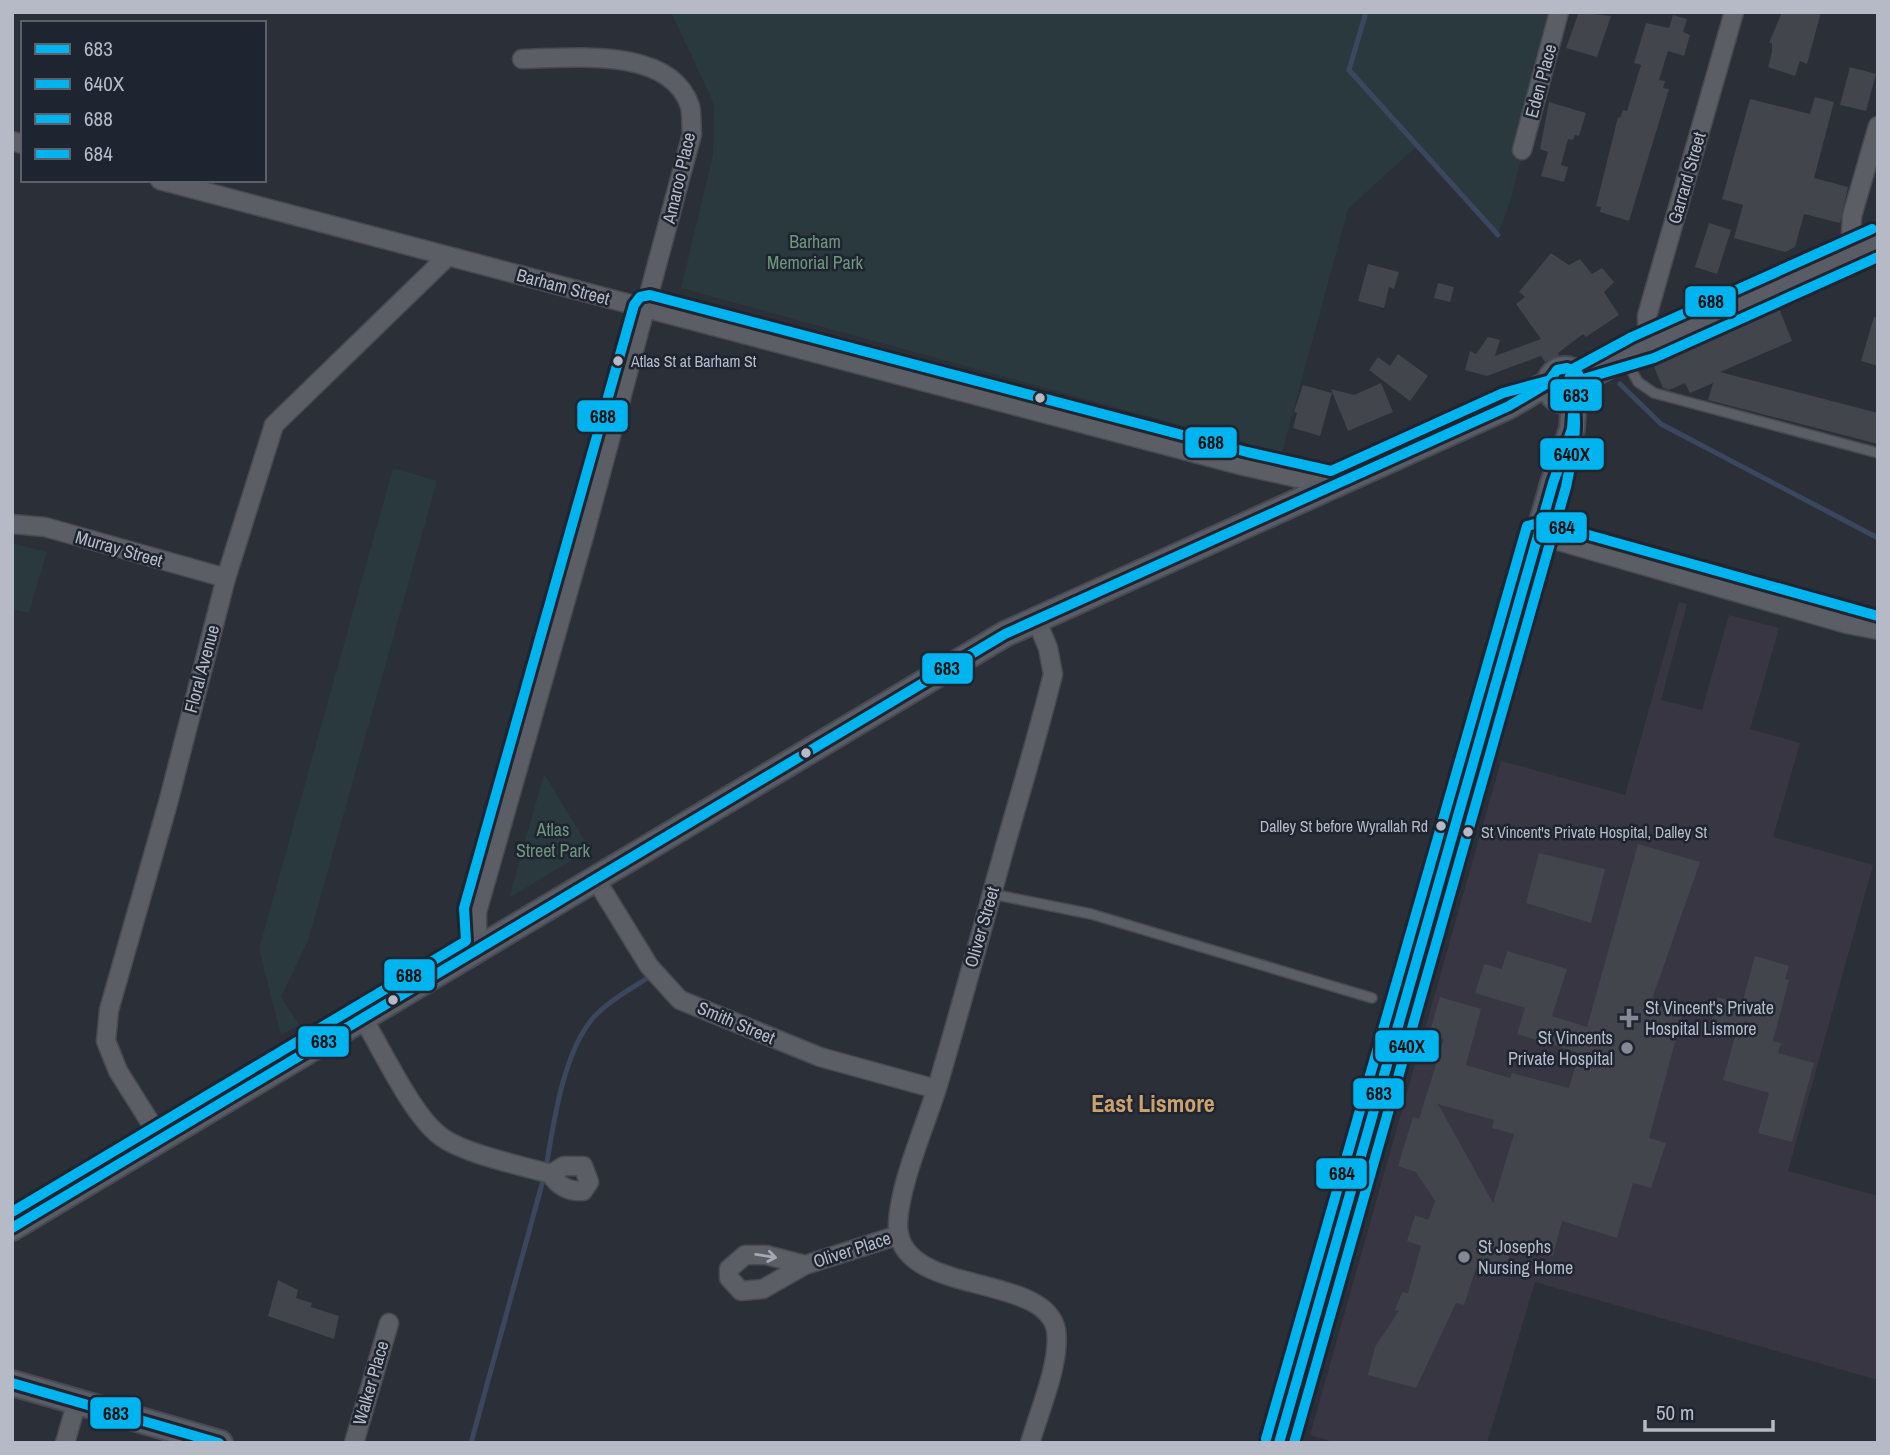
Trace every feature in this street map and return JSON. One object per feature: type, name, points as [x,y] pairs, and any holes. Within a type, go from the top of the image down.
[{"type":"main road","points":[[12,1228],[1005,634],[1510,406],[1564,388],[1625,351],[1637,351],[1878,242]]},
{"type":"main road","points":[[1279,1443],[1553,483],[1572,429],[1564,388]]},
{"type":"main road","points":[[12,1383],[220,1443]]},
{"type":"street","name":"Eden Place","points":[[1522,150],[1559,12]]},
{"type":"street","name":"Garrard Street","points":[[1637,351],[1734,12]]},
{"type":"street","name":"Amaroo Place","points":[[484,947],[477,932],[477,912],[647,309],[692,134],[690,107],[678,85],[659,69],[630,61],[522,59]]},
{"type":"street","points":[[1850,254],[1852,216],[1878,126]]},
{"type":"street","name":"Barham Street","points":[[167,182],[912,376],[1244,466],[1333,486]]},
{"type":"street","name":"Floral Avenue","points":[[160,1138],[118,1070],[106,1041],[108,1010],[168,803],[226,578],[274,425],[447,257]]},
{"type":"street","name":"Murray Street","points":[[12,524],[45,527],[226,578]]},
{"type":"street","points":[[1538,535],[1836,621],[1878,630]]},
{"type":"street","name":"Oliver Street","points":[[899,1235],[899,1216],[907,1184],[1053,674],[1048,648],[1036,619]]},
{"type":"street","name":"Smith Street","points":[[595,878],[649,967],[680,1000],[820,1057],[936,1089]]},
{"type":"street","points":[[362,1017],[425,1121],[439,1135],[460,1146],[551,1174]]},
{"type":"street","points":[[899,1235],[912,1255],[927,1267],[947,1276],[1031,1299],[1050,1315],[1056,1328],[1057,1349],[1030,1443]]},
{"type":"street","name":"Oliver Place","points":[[805,1265],[899,1235]]},
{"type":"street","name":"Walker Place","points":[[354,1443],[389,1322]]},
{"type":"street","points":[[65,1443],[77,1401]]},
{"type":"lane","points":[[1637,351],[1638,382],[1654,393],[1878,453]]},
{"type":"lane","points":[[992,894],[1091,914],[1372,998]]},
{"type":"shaded area","name":"St Vincent's Private Hospital Lismore","points":[[1679,602],[1687,604],[1661,700],[1702,710],[1729,615],[1779,628],[1750,729],[1800,743],[1773,837],[1873,865],[1788,1171],[1878,1196],[1878,1380],[1535,1282],[1487,1443],[1337,1443],[1310,1435],[1501,761],[1625,795]]},
{"type":"green space","name":"Barham Memorial Park","points":[[671,12],[1559,12],[1511,199],[1498,235],[1417,146],[1348,209],[1282,453],[681,288],[713,155],[714,104]]},
{"type":"green space","points":[[393,468],[437,481],[309,938],[281,997],[299,1025],[281,1035],[259,949]]},
{"type":"green space","points":[[12,543],[47,552],[29,613],[12,609]]},
{"type":"green space","name":"Atlas Street Park","points":[[544,774],[590,849],[509,898]]},
{"type":"building","points":[[1579,12],[1611,16],[1597,57],[1566,48]]},
{"type":"building","points":[[1782,12],[1821,12],[1807,64],[1800,61],[1795,76],[1768,67],[1772,52],[1772,43],[1769,43]]},
{"type":"building","points":[[1673,15],[1687,19],[1683,32],[1690,35],[1684,56],[1668,51],[1659,80],[1665,81],[1663,88],[1669,89],[1629,221],[1600,212],[1601,207],[1596,206],[1618,117],[1620,118],[1623,110],[1627,111],[1641,65],[1634,63],[1646,23],[1669,28]]},
{"type":"building","points":[[1850,67],[1876,74],[1866,111],[1840,105]]},
{"type":"building","points":[[1815,97],[1834,102],[1814,178],[1848,187],[1840,223],[1804,214],[1795,247],[1785,252],[1734,238],[1743,205],[1722,199],[1750,99],[1810,114]]},
{"type":"building","points":[[1549,102],[1586,113],[1579,136],[1575,135],[1573,140],[1568,139],[1561,165],[1568,167],[1564,182],[1541,176],[1548,152],[1540,149]]},
{"type":"building","points":[[1709,223],[1731,230],[1717,274],[1695,267]]},
{"type":"building","points":[[1551,253],[1569,265],[1580,259],[1592,274],[1602,268],[1614,282],[1604,292],[1619,315],[1586,337],[1583,334],[1558,353],[1559,355],[1545,362],[1541,356],[1487,376],[1465,370],[1470,351],[1476,354],[1488,337],[1500,340],[1495,356],[1541,339],[1516,304],[1525,297],[1519,292]]},
{"type":"building","points":[[1368,264],[1399,272],[1394,289],[1389,287],[1384,308],[1358,301]]},
{"type":"building","points":[[1438,283],[1454,287],[1450,302],[1434,298]]},
{"type":"building","points":[[1779,308],[1792,341],[1720,372],[1878,413],[1878,444],[1708,400],[1713,383],[1690,393],[1685,383],[1669,390],[1663,388],[1652,362]]},
{"type":"building","points":[[1874,317],[1878,318],[1878,366],[1861,361]]},
{"type":"building","points":[[1398,354],[1428,376],[1410,401],[1369,370],[1378,357],[1390,366]]},
{"type":"building","points":[[1381,383],[1393,412],[1348,431],[1331,389],[1354,395]]},
{"type":"building","points":[[1303,385],[1332,393],[1320,436],[1293,428],[1297,413],[1294,412]]},
{"type":"building","points":[[1638,844],[1700,862],[1651,1002],[1683,1013],[1649,1138],[1666,1143],[1651,1188],[1633,1183],[1617,1238],[1562,1221],[1553,1256],[1513,1247],[1503,1275],[1476,1268],[1464,1305],[1456,1303],[1416,1388],[1368,1375],[1375,1347],[1399,1311],[1395,1310],[1402,1292],[1408,1293],[1421,1246],[1407,1241],[1415,1215],[1428,1220],[1435,1201],[1416,1172],[1398,1166],[1413,1117],[1419,1119],[1444,1039],[1429,1035],[1440,997],[1481,1009],[1466,1065],[1510,1078],[1512,1073],[1569,1088],[1579,1053],[1517,1034],[1525,1008],[1475,993],[1484,964],[1502,969],[1507,951],[1567,969],[1552,1016],[1587,1027]],"holes":[[[1438,1104],[1494,1120],[1492,1128],[1514,1134],[1493,1203]]]},
{"type":"building","points":[[1539,853],[1605,869],[1591,923],[1526,903]]},
{"type":"building","points":[[1755,956],[1789,966],[1785,979],[1789,980],[1773,1041],[1781,1043],[1778,1053],[1814,1063],[1792,1142],[1758,1133],[1769,1093],[1723,1080],[1737,1029],[1711,1022],[1717,997],[1742,1004]]},
{"type":"building","points":[[278,1280],[298,1290],[296,1298],[312,1303],[311,1307],[339,1316],[334,1339],[268,1316]]},
{"type":"waterway","points":[[1366,12],[1349,70],[1498,235]]},
{"type":"waterway","points":[[1620,384],[1661,424],[1878,538]]},
{"type":"waterway","points":[[547,1162],[562,1087],[583,1032],[605,1007],[649,977]]},
{"type":"waterway","points":[[471,1443],[542,1184]]},
{"type":"transit line","name":"688","points":[[1561,384],[1566,386],[1573,369],[1632,337],[1872,229]]},
{"type":"transit line","name":"640X","points":[[1294,1443],[1566,487],[1575,419],[1570,394],[1563,385],[1654,358],[1878,257]]},
{"type":"transit line","name":"688","points":[[12,1212],[466,941],[464,908],[634,305],[640,297],[650,295],[1247,452],[1331,471],[1503,393],[1547,381]]},
{"type":"transit line","name":"683","points":[[12,1228],[1005,634],[1509,406],[1548,383],[1557,370],[1567,368],[1578,374],[1581,385],[1574,399],[1572,429],[1553,483],[1279,1443]]},
{"type":"transit line","name":"684","points":[[1266,1439],[1527,526],[1542,522],[1878,616]]},
{"type":"transit line","name":"683","points":[[12,1383],[219,1443]]},
{"type":"place","name":"Atlas St at Barham St","points":[[618,361]]},
{"type":"place","name":"Dalley St before Wyrallah Rd","points":[[1441,826]]},
{"type":"place","name":"St Vincent's Private Hospital, Dalley St","points":[[1468,832]]},
{"type":"place","name":"St Vincent's Private Hospital Lismore","points":[[1629,1018]]},
{"type":"place","name":"St Vincents Private Hospital","points":[[1627,1048]]},
{"type":"place","name":"St Josephs Nursing Home","points":[[1464,1257]]},
{"type":"district","name":"East Lismore","points":[[1153,1104]]}]
